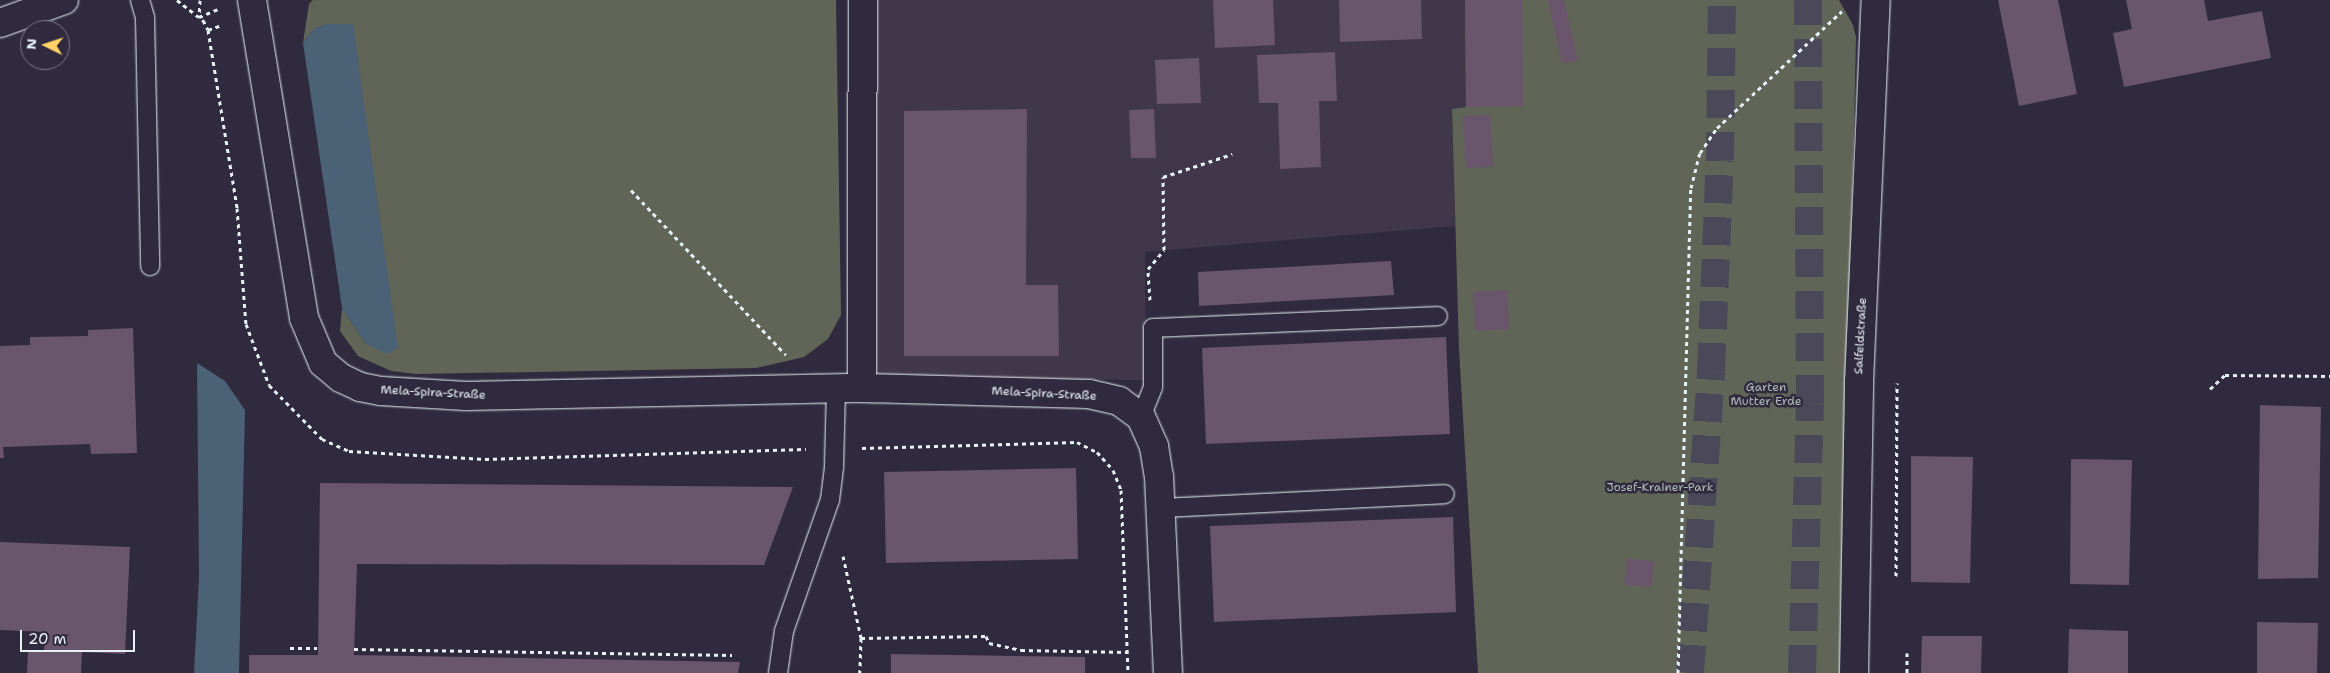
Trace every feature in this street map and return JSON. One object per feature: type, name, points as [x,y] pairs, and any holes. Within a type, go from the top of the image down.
[{"type":"street","points":[[0,23],[64,0]]},
{"type":"street","name":"Mela-Spira-Straße","points":[[252,0],[304,318],[323,363],[342,378],[360,386],[382,391],[466,396],[839,389],[1089,394],[1119,401],[1141,417],[1154,446],[1161,508],[1168,673]]},
{"type":"street","points":[[839,389],[863,0]]},
{"type":"street","name":"Salfeldstraße","points":[[1854,673],[1858,382],[1876,0]]},
{"type":"lane","points":[[140,0],[145,18],[150,266]]},
{"type":"lane","points":[[1141,417],[1153,388],[1153,328],[1438,316]]},
{"type":"lane","points":[[778,673],[784,631],[830,500],[839,389]]},
{"type":"lane","points":[[1161,508],[1445,494]]},
{"type":"path","points":[[177,0],[200,17],[208,30],[226,24]]},
{"type":"path","points":[[200,0],[200,17]]},
{"type":"path","points":[[1678,673],[1691,188],[1700,153],[1717,128],[1846,7]]},
{"type":"path","points":[[200,17],[208,15]]},
{"type":"path","points":[[1148,280],[1148,269],[1164,250],[1163,177],[1232,154]]},
{"type":"path","points":[[631,190],[839,389]]},
{"type":"path","points":[[2210,389],[2225,375],[2330,376]]},
{"type":"path","points":[[1896,576],[1897,383]]},
{"type":"path","points":[[843,554],[861,638],[860,673]]},
{"type":"path","points":[[861,638],[986,636],[989,643],[1021,650],[1127,652]]},
{"type":"path","points":[[290,648],[318,648]]},
{"type":"path","points":[[354,649],[732,655]]},
{"type":"path","points":[[1907,653],[1907,673]]},
{"type":"shaded area","points":[[849,0],[1465,0],[1466,107],[1452,109],[1455,226],[1145,252],[1146,380],[859,377]]},
{"type":"green space","points":[[313,0],[836,0],[841,315],[828,339],[804,357],[756,368],[416,374],[391,371],[358,356],[340,331],[342,308],[366,344],[353,25],[327,24],[314,29],[303,43],[309,4]]},
{"type":"green space","name":"Josef-Krainer-Park","points":[[1465,0],[1839,0],[1853,25],[1856,37],[1841,673],[1478,673],[1459,349],[1452,109],[1466,107]]},
{"type":"water","points":[[327,24],[353,24],[398,348],[387,354],[366,344],[342,308],[303,43],[314,29]]},
{"type":"water","points":[[197,363],[225,381],[245,410],[239,673],[194,673],[199,577]]},
{"type":"building","points":[[1213,0],[1273,0],[1275,45],[1215,48]]},
{"type":"building","points":[[1339,0],[1421,0],[1422,39],[1340,42]]},
{"type":"building","points":[[1465,0],[1522,0],[1523,106],[1466,107]]},
{"type":"building","points":[[1548,0],[1564,0],[1578,61],[1562,63]]},
{"type":"building","points":[[1998,0],[2058,0],[2077,94],[2019,106]]},
{"type":"building","points":[[2126,0],[2204,0],[2208,21],[2262,11],[2271,58],[2124,87],[2113,33],[2132,29]]},
{"type":"building","points":[[1335,52],[1337,101],[1319,101],[1321,167],[1280,169],[1278,103],[1259,103],[1257,55]]},
{"type":"building","points":[[1199,58],[1201,103],[1157,104],[1155,60]]},
{"type":"building","points":[[1027,109],[1026,285],[1058,285],[1059,356],[904,356],[904,111]]},
{"type":"building","points":[[1154,109],[1156,158],[1131,158],[1129,110]]},
{"type":"building","points":[[1490,115],[1493,167],[1466,168],[1463,116]]},
{"type":"building","points":[[1391,261],[1394,295],[1199,306],[1198,272]]},
{"type":"building","points":[[1507,290],[1509,329],[1475,331],[1473,292]]},
{"type":"building","points":[[133,328],[137,453],[91,454],[90,444],[3,447],[4,458],[0,458],[0,346],[30,345],[30,337],[88,336],[88,330]]},
{"type":"building","points":[[1446,337],[1450,434],[1206,444],[1202,348]]},
{"type":"building","points":[[2260,405],[2321,407],[2318,578],[2258,579]]},
{"type":"building","points":[[1911,456],[1973,457],[1970,583],[1911,582]]},
{"type":"building","points":[[2071,459],[2132,460],[2129,585],[2070,584]]},
{"type":"building","points":[[1076,468],[1078,559],[886,563],[884,472]]},
{"type":"building","points":[[320,483],[793,487],[764,565],[357,564],[354,655],[740,662],[738,673],[249,673],[249,655],[318,655]]},
{"type":"building","points":[[1453,517],[1456,612],[1214,622],[1210,526]]},
{"type":"building","points":[[0,542],[130,547],[125,654],[82,652],[81,673],[27,673],[28,650],[44,651],[45,632],[0,630]]},
{"type":"building","points":[[1627,559],[1654,561],[1651,587],[1625,585]]},
{"type":"building","points":[[2257,622],[2318,623],[2317,673],[2257,673]]},
{"type":"building","points":[[2069,629],[2128,631],[2128,673],[2068,673]]},
{"type":"building","points":[[1922,636],[1982,636],[1981,673],[1921,673]]},
{"type":"building","points":[[891,654],[1085,657],[1085,673],[891,673]]},
{"type":"tunnel","points":[[1690,673],[1711,371],[1720,160],[1722,0]]},
{"type":"tunnel","points":[[1802,673],[1810,403],[1808,0]]},
{"type":"park label","name":"Garten Mutter Erde","points":[[1766,395]]}]
